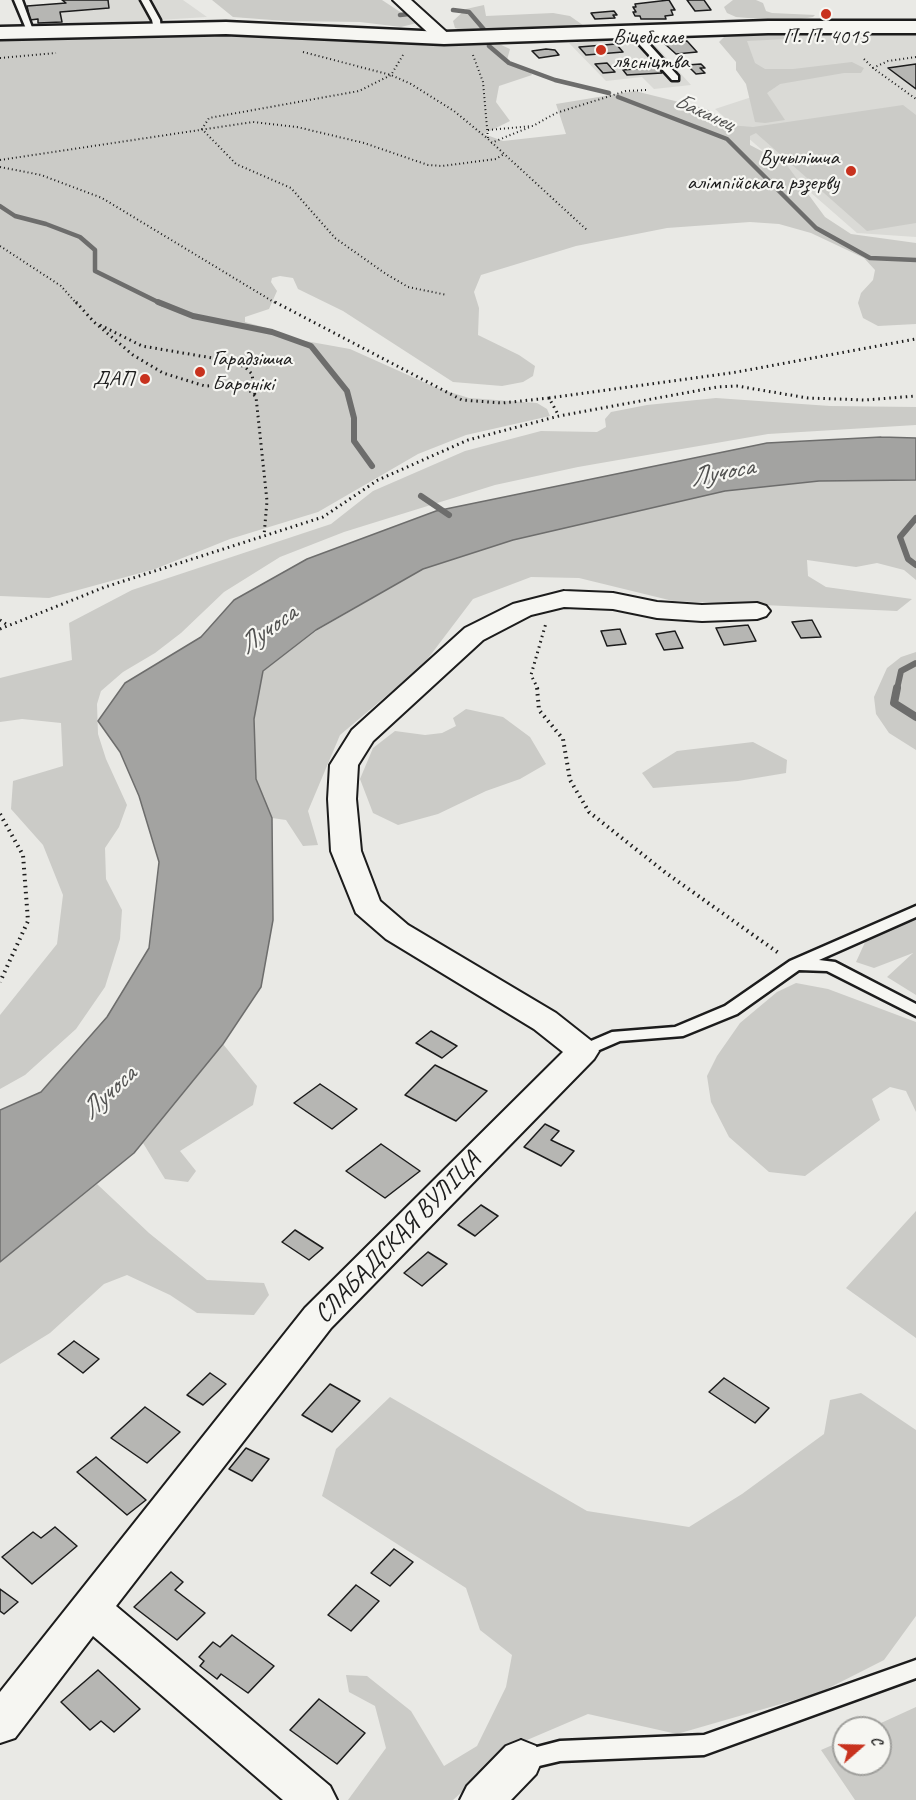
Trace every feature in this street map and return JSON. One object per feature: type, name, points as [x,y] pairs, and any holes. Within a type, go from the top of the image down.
[{"type":"street","points":[[401,0],[444,38]]},
{"type":"street","points":[[0,33],[226,28],[444,38],[696,29],[916,27]]},
{"type":"street","points":[[583,1051],[545,1021],[397,932],[367,906],[346,851],[342,799],[344,765],[362,736],[474,634],[522,609],[555,601],[614,602],[668,611],[702,613],[757,611]]},
{"type":"street","name":"СЛАБАДСКАЯ ВУЛІЦА","points":[[0,1724],[318,1318],[583,1051]]},
{"type":"street","points":[[91,1610],[315,1800]]},
{"type":"street","points":[[482,1800],[521,1760]]},
{"type":"lane","points":[[18,0],[31,31]]},
{"type":"lane","points":[[145,0],[156,20],[158,29]]},
{"type":"lane","points":[[633,32],[675,78]]},
{"type":"lane","name":"СЛАБАДСКАЯ ВУЛІЦА","points":[[583,1051],[618,1036],[677,1032],[731,1010],[795,965],[916,911]]},
{"type":"lane","points":[[795,965],[830,966],[916,1011]]},
{"type":"lane","points":[[521,1760],[560,1751],[704,1745],[916,1669]]},
{"type":"path","points":[[470,37],[473,55],[483,82],[488,139]]},
{"type":"path","points":[[202,129],[209,118],[360,91],[391,75],[408,46]]},
{"type":"path","points":[[294,50],[391,75],[411,84],[454,111],[488,139],[588,231]]},
{"type":"path","points":[[0,58],[56,53]]},
{"type":"path","points":[[873,68],[888,61],[916,57]]},
{"type":"path","points":[[864,59],[916,99]]},
{"type":"path","points":[[491,143],[533,126],[556,113],[626,91],[647,90]]},
{"type":"path","points":[[0,160],[253,122],[297,127],[364,143],[428,165],[441,166],[496,159],[504,154]]},
{"type":"path","points":[[488,130],[533,126]]},
{"type":"path","points":[[202,129],[236,164],[291,188],[335,238],[386,274],[408,287],[447,295]]},
{"type":"path","points":[[0,167],[41,175],[102,198],[297,316],[462,400],[502,403],[549,398],[731,373],[916,339]]},
{"type":"path","points":[[0,246],[61,286],[94,322],[133,355],[163,373],[205,386],[247,388],[256,397]]},
{"type":"path","points":[[94,322],[142,346],[230,361],[245,367],[252,374],[267,501],[264,536]]},
{"type":"path","points":[[0,629],[105,587],[323,517],[378,480],[468,440],[559,416],[717,387],[737,386],[808,398],[865,400],[916,396]]},
{"type":"path","points":[[549,398],[559,416]]},
{"type":"path","points":[[555,601],[531,675],[538,692],[539,710],[563,739],[570,780],[589,812],[666,873],[795,965]]},
{"type":"path","points":[[0,620],[9,626]]},
{"type":"path","points":[[0,814],[23,855],[28,921],[0,982]]},
{"type":"shaded area","points":[[62,0],[183,0],[207,17],[63,26],[61,22],[38,23],[37,19],[30,20],[27,6],[66,3]]},
{"type":"shaded area","points":[[212,0],[382,0],[417,23],[401,27],[360,22],[285,21],[233,17]]},
{"type":"shaded area","points":[[733,0],[756,0],[763,3],[766,11],[772,13],[815,15],[801,19],[772,20],[736,17],[727,13],[724,7]]},
{"type":"shaded area","points":[[484,5],[486,16],[553,13],[570,16],[587,28],[466,32],[455,28],[453,21],[466,9]]},
{"type":"shaded area","name":"Вучылішча алімпійскага рэзерву","points":[[916,30],[916,237],[857,233],[715,109],[770,91],[731,35]]},
{"type":"shaded area","points":[[777,31],[786,39],[747,41],[755,63],[765,69],[793,69],[852,62],[864,68],[861,73],[844,73],[780,84],[767,93],[785,120],[755,122],[746,84],[736,70],[736,62],[719,42],[726,35]]},
{"type":"shaded area","points":[[226,33],[467,45],[495,42],[510,49],[507,60],[528,69],[532,75],[499,86],[496,102],[510,121],[484,134],[503,141],[566,134],[556,104],[635,91],[707,109],[729,125],[753,127],[903,105],[916,115],[916,223],[867,231],[756,133],[750,136],[750,145],[786,164],[825,217],[851,234],[916,243],[916,324],[878,326],[863,318],[858,303],[861,293],[873,280],[875,270],[864,258],[811,233],[779,224],[750,222],[667,228],[576,246],[481,275],[474,292],[479,308],[478,335],[519,355],[535,366],[533,376],[523,382],[502,386],[453,382],[343,311],[298,289],[293,278],[280,276],[272,278],[271,282],[277,291],[269,309],[245,317],[245,322],[267,328],[283,337],[350,349],[437,388],[469,398],[537,403],[547,409],[550,416],[466,435],[418,454],[318,512],[230,539],[155,569],[49,598],[0,596],[0,37]]},
{"type":"shaded area","name":"Віцебскае лясніцтва","points":[[647,36],[691,85],[654,89],[642,77],[606,81],[569,43]]},
{"type":"shaded area","points":[[716,398],[830,406],[916,407],[916,425],[768,434],[578,467],[495,485],[344,532],[280,557],[224,592],[181,633],[155,653],[123,672],[101,691],[97,704],[98,734],[106,759],[127,805],[119,827],[105,848],[106,879],[122,910],[120,939],[105,987],[76,1029],[25,1075],[0,1089],[0,1015],[57,944],[63,895],[43,845],[11,809],[13,781],[63,766],[61,723],[22,719],[0,722],[0,678],[72,660],[69,623],[132,590],[331,524],[373,491],[465,451],[541,431],[597,432],[606,427],[605,419],[611,412],[647,405]]},
{"type":"shaded area","points":[[916,480],[916,580],[904,570],[877,563],[856,567],[807,560],[808,576],[826,587],[912,599],[897,611],[673,601],[579,578],[531,577],[473,599],[423,665],[340,735],[308,811],[318,845],[303,846],[286,820],[272,818],[256,779],[254,719],[263,671],[316,631],[423,569],[513,540],[725,491],[819,481]]},
{"type":"shaded area","points":[[916,652],[916,750],[889,733],[876,714],[874,697],[887,668],[901,657]]},
{"type":"shaded area","points":[[466,709],[503,717],[530,737],[546,764],[520,779],[486,791],[438,814],[398,825],[373,813],[360,779],[373,748],[395,731],[425,735],[442,733],[456,726],[453,718]]},
{"type":"shaded area","points":[[753,742],[787,760],[786,773],[738,781],[653,788],[642,773],[677,751]]},
{"type":"shaded area","points":[[916,919],[916,995],[887,977],[913,953],[874,968],[856,962],[866,940]]},
{"type":"shaded area","points":[[796,983],[828,989],[916,1022],[916,1112],[906,1091],[890,1087],[872,1099],[880,1120],[805,1176],[769,1172],[729,1137],[711,1102],[707,1076],[717,1056],[740,1023],[777,992]]},
{"type":"shaded area","points":[[223,1044],[257,1086],[253,1105],[180,1151],[196,1171],[188,1182],[165,1179],[143,1143]]},
{"type":"shaded area","points":[[97,1184],[149,1233],[207,1280],[264,1283],[269,1295],[254,1315],[197,1313],[170,1295],[127,1275],[104,1284],[50,1333],[0,1364],[0,1262]]},
{"type":"shaded area","points":[[916,1211],[916,1338],[846,1288]]},
{"type":"shaded area","points":[[861,1393],[916,1430],[916,1616],[884,1660],[819,1693],[677,1734],[588,1714],[513,1746],[453,1800],[348,1800],[386,1748],[375,1706],[349,1692],[346,1675],[367,1676],[411,1711],[444,1766],[477,1746],[506,1687],[512,1655],[480,1630],[466,1588],[322,1496],[336,1449],[390,1397],[587,1511],[689,1527],[742,1494],[824,1434],[830,1400]]},
{"type":"shaded area","points":[[916,1707],[916,1800],[855,1800],[839,1776],[892,1776],[892,1718]]},
{"type":"shaded area","points":[[832,1745],[832,1766],[821,1750]]},
{"type":"water","name":"Лучоса","points":[[881,437],[916,438],[916,480],[819,481],[725,491],[513,540],[423,569],[316,630],[263,671],[254,719],[256,779],[272,818],[273,920],[261,987],[223,1044],[134,1153],[0,1262],[0,1110],[41,1092],[107,1017],[149,948],[159,862],[139,796],[120,752],[98,721],[125,683],[201,637],[234,600],[307,559],[436,511],[767,443]]},
{"type":"building","points":[[62,0],[108,0],[109,8],[60,12],[62,22],[38,23],[38,19],[30,20],[27,6],[66,3]]},
{"type":"building","points":[[669,0],[675,10],[671,10],[673,15],[665,16],[666,19],[641,19],[633,12],[636,12],[633,7],[636,7],[635,4]]},
{"type":"building","points":[[687,0],[704,0],[711,10],[695,11]]},
{"type":"building","points":[[614,11],[617,15],[613,15],[615,18],[595,19],[591,13]]},
{"type":"building","points":[[687,41],[697,52],[676,54],[665,44]]},
{"type":"building","name":"Віцебскае лясніцтва","points":[[616,44],[623,52],[586,55],[579,47]]},
{"type":"building","points":[[555,50],[559,55],[539,58],[532,51]]},
{"type":"building","points":[[607,63],[615,72],[603,73],[595,64]]},
{"type":"building","points":[[701,64],[705,68],[700,68],[705,73],[696,74],[687,65]]},
{"type":"building","points":[[916,64],[916,89],[888,68]]},
{"type":"building","points":[[658,67],[662,73],[627,75],[623,70]]},
{"type":"building","points":[[812,620],[821,637],[801,638],[792,622]]},
{"type":"building","points":[[748,625],[756,641],[724,645],[716,628]]},
{"type":"building","points":[[620,629],[626,644],[607,646],[601,631]]},
{"type":"building","points":[[675,631],[683,648],[664,650],[656,634]]},
{"type":"building","points":[[431,1031],[457,1046],[442,1058],[416,1043]]},
{"type":"building","points":[[435,1065],[487,1091],[456,1121],[405,1095]]},
{"type":"building","points":[[320,1084],[357,1109],[332,1129],[294,1103]]},
{"type":"building","points":[[545,1124],[559,1131],[551,1140],[574,1151],[561,1166],[524,1147]]},
{"type":"building","points":[[381,1144],[420,1171],[385,1198],[346,1171]]},
{"type":"building","points":[[481,1205],[498,1216],[475,1236],[458,1225]]},
{"type":"building","points":[[295,1230],[323,1248],[309,1260],[282,1242]]},
{"type":"building","points":[[428,1252],[447,1264],[422,1286],[404,1273]]},
{"type":"building","points":[[74,1341],[99,1359],[83,1373],[58,1354]]},
{"type":"building","points":[[210,1373],[226,1384],[203,1405],[187,1395]]},
{"type":"building","points":[[724,1378],[769,1408],[755,1423],[709,1392]]},
{"type":"building","points":[[330,1384],[360,1401],[332,1432],[302,1415]]},
{"type":"building","points":[[145,1407],[180,1432],[147,1463],[111,1438]]},
{"type":"building","points":[[246,1448],[269,1459],[252,1481],[229,1469]]},
{"type":"building","points":[[96,1457],[146,1500],[127,1515],[77,1472]]},
{"type":"building","points":[[55,1527],[77,1546],[32,1584],[2,1557],[33,1532],[41,1538]]},
{"type":"building","points":[[394,1549],[413,1562],[390,1586],[371,1573]]},
{"type":"building","points":[[171,1572],[183,1582],[175,1590],[205,1613],[177,1640],[134,1607]]},
{"type":"building","points":[[356,1585],[379,1601],[351,1631],[328,1615]]},
{"type":"building","points":[[0,1589],[18,1602],[4,1614],[0,1611]]},
{"type":"building","points":[[232,1635],[274,1666],[248,1693],[221,1674],[217,1679],[200,1666],[204,1661],[199,1657],[213,1642],[220,1647]]},
{"type":"building","points":[[98,1670],[140,1709],[114,1732],[101,1721],[90,1730],[61,1702]]},
{"type":"building","points":[[319,1699],[365,1733],[337,1764],[290,1730]]},
{"type":"waterway","name":"Баканец","points":[[453,10],[469,12],[487,33]]},
{"type":"waterway","name":"Баканец","points":[[400,15],[409,14]]},
{"type":"waterway","name":"Баканец","points":[[489,46],[509,63],[555,80],[609,93]]},
{"type":"waterway","name":"Баканец","points":[[618,97],[727,139],[816,228],[870,258],[916,260]]},
{"type":"waterway","points":[[0,206],[15,216],[46,224],[80,237],[95,250],[95,271],[162,304]]},
{"type":"waterway","points":[[158,302],[193,316],[272,332],[311,346],[347,391],[354,418],[354,441],[372,466]]},
{"type":"waterway","points":[[421,496],[449,515]]},
{"type":"waterway","points":[[916,518],[900,537],[908,559],[916,565]]},
{"type":"waterway","points":[[897,689],[901,671],[916,663]]},
{"type":"waterway","points":[[897,688],[894,703],[916,717]]},
{"type":"place","name":"П. П. 4015","points":[[826,14]]},
{"type":"place","name":"Віцебскае лясніцтва","points":[[601,50]]},
{"type":"place","name":"Вучылішча алімпійскага рэзерву","points":[[851,171]]},
{"type":"place","name":"Гарадзішча Баронікі","points":[[200,372]]},
{"type":"place","name":"ДАП","points":[[145,379]]}]
